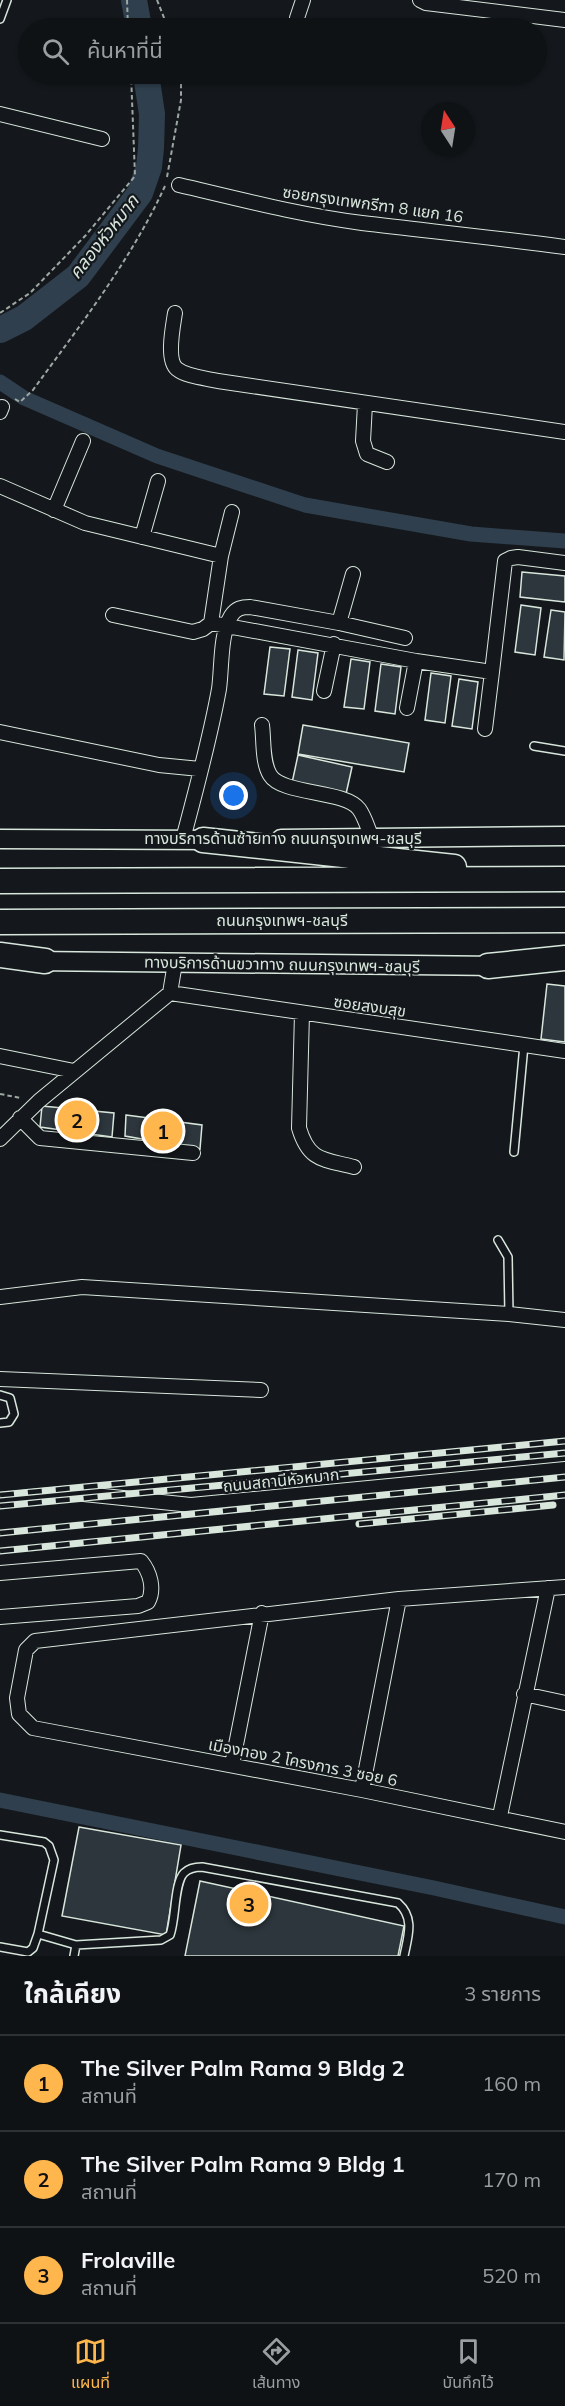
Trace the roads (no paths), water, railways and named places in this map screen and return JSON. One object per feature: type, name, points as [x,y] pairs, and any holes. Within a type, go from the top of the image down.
[{"type":"highway","points":[[193,839],[563,879]]},
{"type":"highway","points":[[0,881],[563,879]]},
{"type":"highway","name":"ถนนกรุงเทพฯ-ชลบุรี","points":[[0,922],[565,920]]},
{"type":"highway","points":[[0,955],[45,961]]},
{"type":"highway","points":[[488,966],[565,958]]},
{"type":"main road","name":"ทางบริการด้านซ้ายทาง ถนนกรุงเทพฯ-ชลบุรี","points":[[0,839],[565,837]]},
{"type":"main road","name":"ทางบริการด้านขวาทาง ถนนกรุงเทพฯ-ชลบุรี","points":[[0,962],[565,966]]},
{"type":"street","points":[[297,18],[303,0]]},
{"type":"street","points":[[420,0],[426,3],[565,20]]},
{"type":"street","points":[[0,114],[102,139]]},
{"type":"street","name":"ซอยกรุงเทพกรีฑา 8 แยก 16","points":[[179,185],[283,209],[360,223],[440,230],[565,247]]},
{"type":"street","points":[[175,313],[171,357],[177,370],[218,381],[565,432]]},
{"type":"street","points":[[365,404],[363,447],[367,454],[387,462]]},
{"type":"street","points":[[54,510],[83,441]]},
{"type":"street","points":[[142,537],[158,481]]},
{"type":"street","points":[[0,486],[85,524],[221,556]]},
{"type":"street","points":[[113,615],[193,632],[211,623],[221,556],[232,512]]},
{"type":"street","points":[[485,729],[505,561],[518,557],[565,563]]},
{"type":"street","points":[[339,623],[353,574]]},
{"type":"street","points":[[193,839],[200,769],[219,690],[226,626],[232,614],[241,607],[339,623],[405,638]]},
{"type":"street","points":[[211,623],[416,661],[492,672]]},
{"type":"street","points":[[324,691],[334,644]]},
{"type":"street","points":[[407,708],[416,661]]},
{"type":"street","points":[[262,725],[266,767],[271,778],[287,785],[350,801],[359,808],[372,838]]},
{"type":"street","points":[[0,732],[147,762],[200,769]]},
{"type":"street","points":[[0,1139],[39,1101],[170,993],[175,963]]},
{"type":"street","name":"ซอยสงบสุข","points":[[170,993],[565,1051]]},
{"type":"street","points":[[302,1013],[299,1128],[304,1145],[314,1157],[354,1167]]},
{"type":"street","points":[[0,1056],[74,1071]]},
{"type":"street","points":[[20,1118],[40,1138],[193,1153]]},
{"type":"street","points":[[0,1297],[82,1287],[509,1314],[565,1320]]},
{"type":"street","points":[[0,1379],[261,1390]]},
{"type":"street","name":"ถนนสถานีหัวหมาก","points":[[0,1500],[74,1493],[190,1505],[565,1469]]},
{"type":"street","points":[[0,1573],[141,1561],[148,1570],[152,1595],[148,1602],[138,1606],[0,1617]]},
{"type":"street","points":[[232,1765],[262,1613],[399,1599],[565,1587]]},
{"type":"street","points":[[500,1816],[548,1588]]},
{"type":"street","points":[[363,1790],[399,1599]]},
{"type":"street","name":"เมืองทอง 2 โครงการ 3 ซอย 6","points":[[262,1613],[35,1641],[26,1650],[17,1698],[19,1714],[33,1728],[500,1816],[565,1832]]},
{"type":"street","points":[[524,1694],[565,1703]]},
{"type":"lane","points":[[0,19],[7,0]]},
{"type":"lane","points":[[534,746],[565,751]]},
{"type":"lane","points":[[514,1152],[524,1045]]},
{"type":"lane","points":[[498,1240],[508,1257],[509,1314]]},
{"type":"lane","points":[[0,1395],[10,1398],[14,1414],[9,1422],[0,1423]]},
{"type":"lane","points":[[0,1835],[44,1842],[52,1852],[54,1860],[33,1948],[28,1952],[20,1952],[0,1947]]},
{"type":"lane","points":[[38,1934],[76,1945],[161,1940],[170,1935],[174,1924],[179,1880],[191,1868],[202,1866],[398,1903],[406,1910],[410,1918],[404,1956]]},
{"type":"lane","points":[[74,1956],[76,1945]]},
{"type":"waterway","name":"คลองหัวหมาก","points":[[134,0],[137,18]]},
{"type":"waterway","name":"คลองหัวหมาก","points":[[0,330],[24,318],[78,276],[140,193],[149,167],[151,148],[152,114],[148,84]]},
{"type":"waterway","points":[[0,382],[24,398],[157,456],[305,505],[471,534],[565,541]]},
{"type":"waterway","points":[[0,1800],[434,1888],[565,1917]]},
{"type":"railway","points":[[0,1495],[565,1441]]},
{"type":"railway","points":[[0,1506],[565,1453]]},
{"type":"railway","points":[[0,1533],[565,1477]]},
{"type":"railway","points":[[0,1551],[565,1495]]},
{"type":"railway","points":[[359,1524],[553,1505]]},
{"type":"place","name":"The Silver Palm Rama 9 Bldg 1","points":[[77,1120]]},
{"type":"place","name":"The Silver Palm Rama 9 Bldg 2","points":[[163,1131]]},
{"type":"place","name":"Frolaville","points":[[249,1904]]}]
